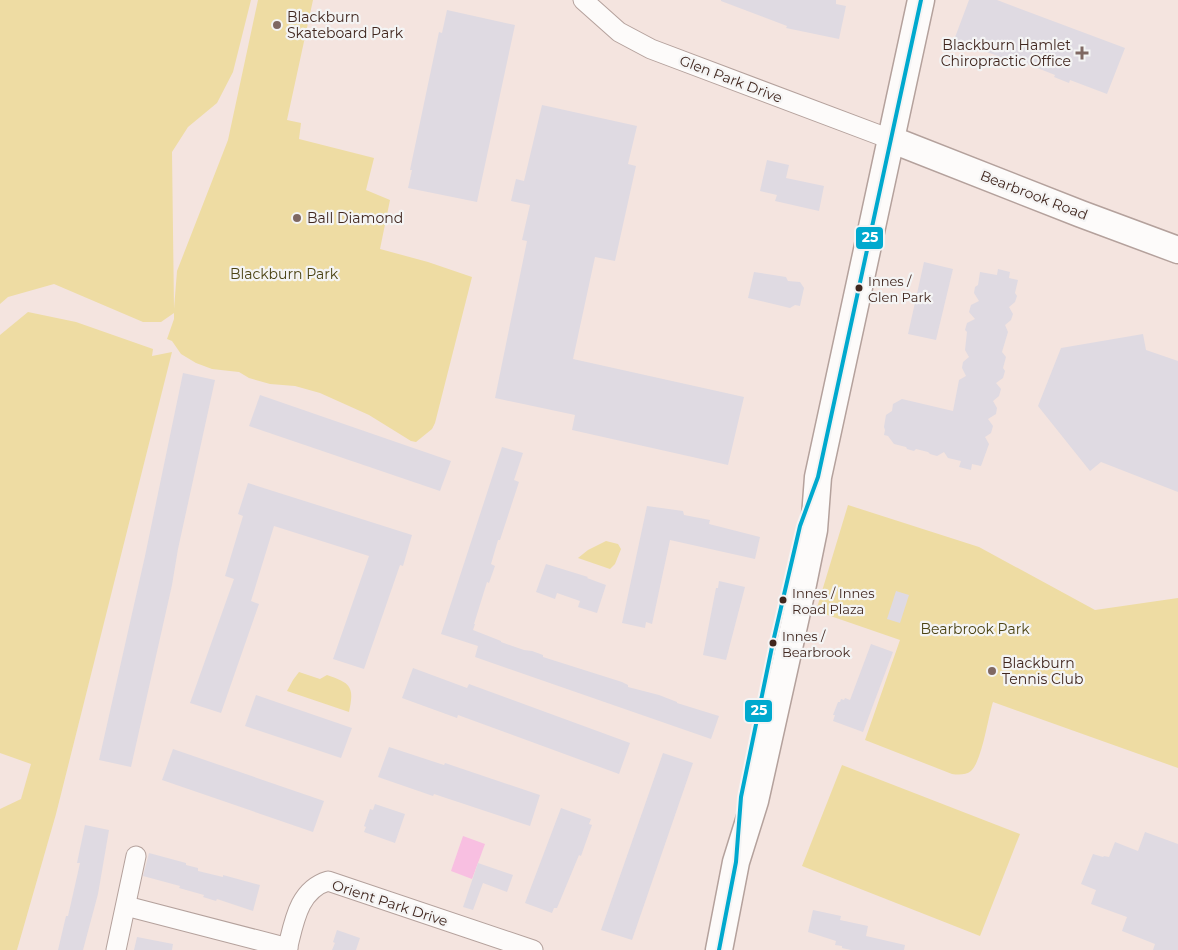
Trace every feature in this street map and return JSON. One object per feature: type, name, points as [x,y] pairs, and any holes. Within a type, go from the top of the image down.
[{"type":"street","name":"Glen Park Drive","points":[[583,0],[619,32],[651,49],[890,139]]},
{"type":"street","points":[[719,950],[736,862],[755,801],[801,594],[814,530],[818,477],[921,0]]},
{"type":"street","name":"Bearbrook Road","points":[[890,139],[1178,250]]},
{"type":"street","points":[[116,950],[136,856]]},
{"type":"street","name":"Orient Park Drive","points":[[288,949],[301,904],[312,888],[328,881],[533,950]]},
{"type":"street","points":[[126,906],[288,949]]},
{"type":"green space","name":"Blackburn Park","points":[[0,0],[251,0],[233,72],[217,103],[188,127],[172,152],[174,309],[177,271],[228,140],[258,0],[313,0],[287,120],[301,123],[299,139],[374,158],[366,190],[390,200],[380,249],[428,262],[472,277],[432,429],[416,442],[411,441],[369,415],[320,393],[295,386],[270,384],[249,378],[239,372],[212,369],[196,363],[181,354],[172,341],[167,339],[174,319],[174,313],[161,322],[143,322],[54,284],[8,297],[0,304]]},
{"type":"green space","points":[[28,312],[76,322],[153,349],[152,356],[172,352],[56,814],[17,950],[0,950],[0,809],[21,799],[31,764],[0,753],[0,335]]},
{"type":"green space","name":"Bearbrook Park","points":[[848,505],[979,547],[1095,610],[1178,598],[1178,768],[993,702],[975,766],[965,774],[952,774],[865,740],[900,640],[816,611]]},
{"type":"green space","points":[[606,541],[618,544],[621,549],[615,564],[610,569],[578,558],[588,550]]},
{"type":"green space","points":[[299,672],[320,679],[327,675],[346,683],[351,691],[349,712],[287,691]]},
{"type":"green space","points":[[842,765],[1020,834],[980,936],[802,866]]},
{"type":"shaded area","points":[[463,836],[485,844],[472,879],[451,871]]},
{"type":"building","points":[[721,0],[836,0],[836,4],[846,6],[839,39],[786,28],[787,26]]},
{"type":"building","points":[[969,0],[997,0],[1125,48],[1107,94],[1070,80],[1069,83],[1054,77],[1055,75],[1007,56],[1006,59],[954,40]]},
{"type":"building","points":[[447,10],[515,25],[477,202],[408,188],[412,170],[410,170],[439,32],[442,33]]},
{"type":"building","points":[[542,105],[637,126],[628,164],[636,166],[615,261],[595,257],[573,359],[744,397],[728,465],[572,430],[575,415],[495,398],[527,241],[522,240],[530,205],[511,201],[516,179],[524,181]]},
{"type":"building","points":[[767,160],[789,165],[786,178],[824,186],[819,211],[775,201],[777,195],[760,191]]},
{"type":"building","points":[[924,262],[953,269],[936,340],[908,334]]},
{"type":"building","points":[[998,269],[1010,272],[1009,278],[1018,280],[1015,293],[1017,296],[1015,302],[1009,307],[1013,314],[1011,320],[1005,325],[1008,332],[1002,352],[1006,357],[1003,368],[1005,371],[1003,378],[996,383],[1001,389],[999,396],[993,401],[997,408],[996,414],[988,419],[993,426],[991,433],[985,437],[989,444],[981,466],[972,464],[971,470],[959,467],[961,461],[948,458],[944,452],[937,456],[894,444],[888,436],[884,435],[886,415],[892,411],[893,404],[902,399],[953,411],[959,380],[966,376],[962,368],[963,362],[969,357],[965,350],[967,332],[965,330],[967,323],[975,319],[969,312],[971,305],[979,301],[974,293],[975,287],[978,285],[980,272],[997,275]]},
{"type":"building","points":[[754,272],[786,277],[788,281],[800,282],[804,288],[800,306],[795,305],[790,308],[748,298]]},
{"type":"building","points":[[1143,334],[1146,350],[1178,361],[1178,492],[1101,462],[1090,471],[1038,406],[1061,348]]},
{"type":"building","points":[[183,373],[215,380],[131,767],[99,760],[145,556]]},
{"type":"building","points":[[260,395],[451,461],[440,491],[249,426]]},
{"type":"building","points":[[502,447],[523,453],[514,480],[519,482],[500,540],[498,540],[491,564],[495,566],[489,583],[487,582],[473,630],[501,642],[543,655],[543,657],[622,682],[628,685],[628,687],[659,695],[677,703],[719,716],[711,739],[475,657],[478,646],[441,634]]},
{"type":"building","points":[[248,483],[412,535],[403,566],[400,565],[364,669],[333,659],[369,556],[274,526],[251,601],[259,604],[221,713],[190,703],[234,579],[225,576],[243,516],[238,514]]},
{"type":"building","points":[[647,506],[683,511],[684,515],[710,520],[709,524],[760,537],[755,559],[670,540],[652,624],[646,622],[645,628],[622,623]]},
{"type":"building","points":[[546,564],[588,577],[606,585],[597,613],[578,607],[580,601],[557,593],[555,599],[536,592]]},
{"type":"building","points":[[719,581],[745,587],[726,660],[703,655]]},
{"type":"building","points":[[896,591],[909,595],[900,623],[887,619]]},
{"type":"building","points":[[871,644],[893,652],[863,732],[833,721],[835,715],[833,715],[841,699],[850,700]]},
{"type":"building","points":[[413,668],[467,688],[469,684],[630,743],[619,774],[458,715],[457,718],[402,698]]},
{"type":"building","points":[[256,695],[352,728],[341,758],[245,726]]},
{"type":"building","points":[[389,747],[444,765],[445,763],[540,795],[530,826],[378,777]]},
{"type":"building","points":[[173,749],[324,801],[313,832],[162,780]]},
{"type":"building","points":[[663,753],[693,763],[632,940],[601,930]]},
{"type":"building","points":[[375,804],[405,814],[395,843],[364,832],[366,827],[364,826],[370,809],[373,810]]},
{"type":"building","points":[[561,808],[591,819],[589,824],[592,825],[581,856],[579,855],[557,908],[554,908],[552,913],[525,903]]},
{"type":"building","points":[[85,825],[109,830],[98,894],[83,950],[58,950],[80,863],[77,863]]},
{"type":"building","points":[[1145,832],[1178,844],[1178,950],[1153,950],[1155,944],[1122,931],[1127,917],[1091,904],[1096,890],[1081,884],[1093,854],[1109,857],[1115,842],[1138,851]]},
{"type":"building","points":[[149,853],[186,863],[186,865],[198,868],[198,871],[223,877],[223,875],[260,885],[253,911],[217,899],[216,901],[203,897],[204,895],[179,888],[180,886],[143,876]]},
{"type":"building","points":[[478,863],[513,875],[507,892],[483,883],[473,910],[463,907]]},
{"type":"building","points":[[813,910],[841,916],[840,920],[868,926],[866,936],[905,945],[904,950],[851,950],[835,945],[836,941],[808,932]]},
{"type":"building","points":[[337,930],[360,938],[356,950],[332,950]]},
{"type":"building","points":[[137,937],[173,944],[172,950],[134,950]]},
{"type":"transit line","name":"25","points":[[719,950],[736,862],[741,797],[773,642],[800,526],[818,477],[921,0]]},
{"type":"place","name":"Blackburn Skateboard Park","points":[[277,25]]},
{"type":"place","name":"Blackburn Hamlet Chiropractic Office","points":[[1082,53]]},
{"type":"place","name":"Ball Diamond","points":[[297,218]]},
{"type":"place","name":"Innes / Glen Park","points":[[859,288]]},
{"type":"place","name":"Innes / Innes Road Plaza","points":[[783,600]]},
{"type":"place","name":"Innes / Bearbrook","points":[[773,643]]},
{"type":"place","name":"Blackburn Tennis Club","points":[[992,671]]}]
